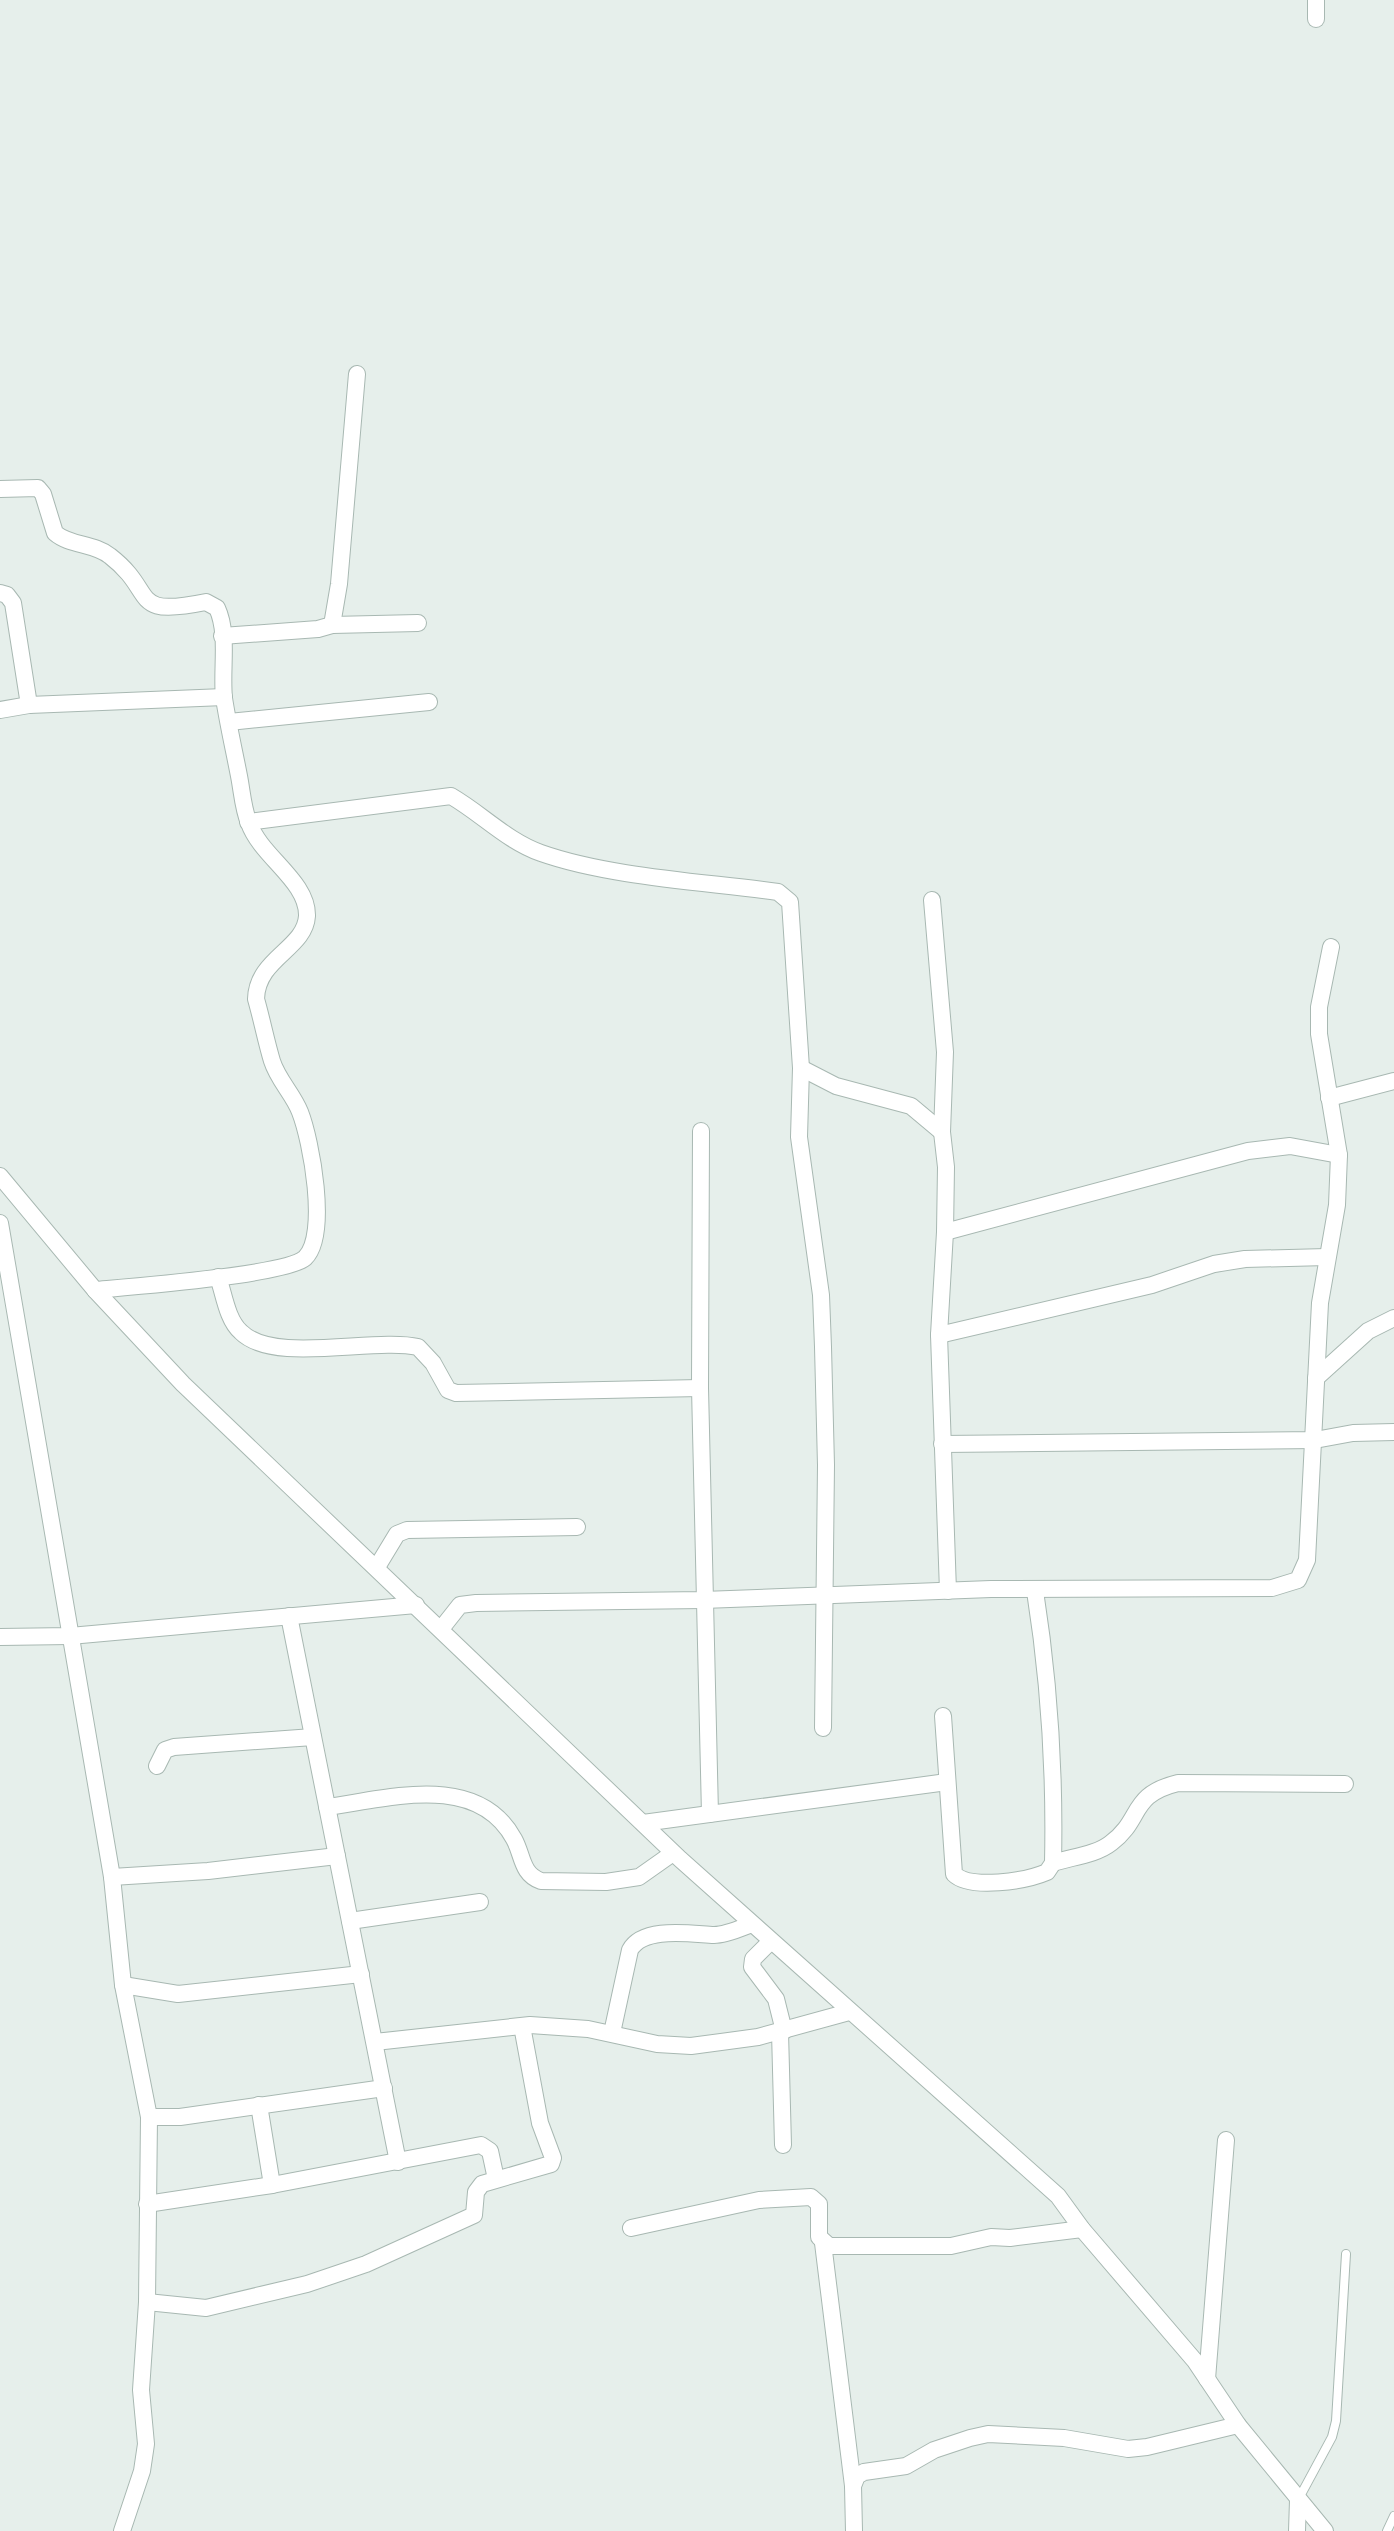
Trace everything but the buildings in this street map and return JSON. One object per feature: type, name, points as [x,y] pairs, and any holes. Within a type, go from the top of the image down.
[{"type":"street","points":[[1316,0],[1316,19]]},
{"type":"street","points":[[332,625],[339,584],[357,374]]},
{"type":"street","points":[[0,489],[38,488],[48,508],[52,528],[59,537],[111,556],[144,598],[157,608],[212,604],[221,616],[224,697],[248,822],[267,855],[294,881],[306,908],[304,928],[265,970],[257,986],[256,999],[277,1074],[302,1115],[313,1170],[315,1236],[305,1257],[292,1264],[218,1277],[95,1290]]},
{"type":"street","points":[[0,593],[7,595],[13,603],[29,705]]},
{"type":"street","points":[[222,636],[318,629],[332,625],[418,623]]},
{"type":"street","points":[[0,710],[29,705],[224,697]]},
{"type":"street","points":[[229,722],[429,702]]},
{"type":"street","points":[[248,822],[451,796],[492,827],[540,853],[593,867],[778,892],[790,902],[802,1068],[799,1137],[821,1295],[823,1334],[826,1465],[823,1728]]},
{"type":"street","points":[[932,900],[945,1052],[942,1132],[946,1167],[945,1232],[939,1335],[948,1591]]},
{"type":"street","points":[[441,1629],[453,1611],[468,1604],[703,1600],[948,1591],[1272,1588],[1298,1580],[1307,1560],[1320,1303],[1337,1205],[1339,1155],[1319,1034],[1319,1007],[1331,947]]},
{"type":"street","points":[[802,1068],[836,1086],[911,1106],[942,1132]]},
{"type":"street","points":[[1329,1098],[1394,1081]]},
{"type":"street","points":[[701,1131],[700,1388],[710,1814]]},
{"type":"street","points":[[945,1232],[1248,1152],[1290,1146],[1339,1155]]},
{"type":"street","points":[[0,1177],[95,1290],[183,1384],[673,1853],[1058,2196],[1082,2229],[1207,2379],[1238,2425],[1325,2531]]},
{"type":"street","points":[[0,1223],[112,1877],[123,1985],[149,2117],[147,2302],[141,2390],[146,2444],[142,2472],[122,2531]]},
{"type":"street","points":[[939,1335],[1152,1285],[1214,1264],[1245,1259],[1327,1257]]},
{"type":"street","points":[[218,1277],[233,1321],[241,1334],[272,1346],[418,1347],[433,1363],[448,1390],[456,1393],[700,1388]]},
{"type":"street","points":[[1316,1378],[1368,1331],[1394,1318]]},
{"type":"street","points":[[942,1444],[1315,1440],[1353,1433],[1394,1433]]},
{"type":"street","points":[[377,1567],[397,1534],[407,1530],[577,1527]]},
{"type":"street","points":[[943,1716],[951,1869],[962,1881],[1030,1878],[1047,1872],[1053,1863],[1048,1700],[1035,1591]]},
{"type":"street","points":[[0,1637],[70,1636],[416,1605]]},
{"type":"street","points":[[289,1616],[398,2162]]},
{"type":"street","points":[[157,1766],[165,1750],[174,1747],[313,1737]]},
{"type":"street","points":[[643,1824],[947,1782]]},
{"type":"street","points":[[1053,1863],[1103,1848],[1113,1842],[1124,1831],[1140,1803],[1159,1787],[1178,1783],[1345,1784]]},
{"type":"street","points":[[327,1807],[431,1794],[456,1795],[495,1816],[510,1831],[525,1870],[531,1878],[541,1881],[606,1882],[639,1877],[673,1853]]},
{"type":"street","points":[[112,1877],[208,1871],[337,1856]]},
{"type":"street","points":[[350,1921],[480,1902]]},
{"type":"street","points":[[612,2033],[630,1950],[637,1940],[652,1935],[715,1935],[752,1924]]},
{"type":"street","points":[[771,1941],[753,1959],[752,1967],[776,1999],[782,2031],[783,2145]]},
{"type":"street","points":[[123,1985],[178,1994],[361,1974]]},
{"type":"street","points":[[374,2042],[522,2026],[612,2033],[657,2043],[691,2046],[728,2043],[782,2031],[849,2011]]},
{"type":"street","points":[[147,2302],[206,2308],[330,2276],[474,2215],[479,2186],[553,2162],[540,2123],[522,2026]]},
{"type":"street","points":[[149,2117],[180,2117],[384,2088]]},
{"type":"street","points":[[259,2105],[272,2185]]},
{"type":"street","points":[[1207,2379],[1226,2140]]},
{"type":"street","points":[[147,2204],[272,2185],[481,2145],[490,2151],[496,2179]]},
{"type":"street","points":[[631,2228],[759,2200],[811,2197],[819,2204],[818,2229],[823,2243],[853,2486],[854,2531]]},
{"type":"street","points":[[823,2243],[839,2247],[951,2246],[991,2237],[1010,2238],[1082,2229]]},
{"type":"street","points":[[853,2486],[857,2476],[864,2472],[906,2466],[944,2445],[988,2434],[1064,2438],[1128,2449],[1238,2425]]},
{"type":"street","points":[[1297,2531],[1298,2500]]},
{"type":"lane","points":[[1298,2500],[1332,2437],[1336,2421],[1346,2254]]},
{"type":"lane","points":[[1387,2531],[1394,2516]]}]
